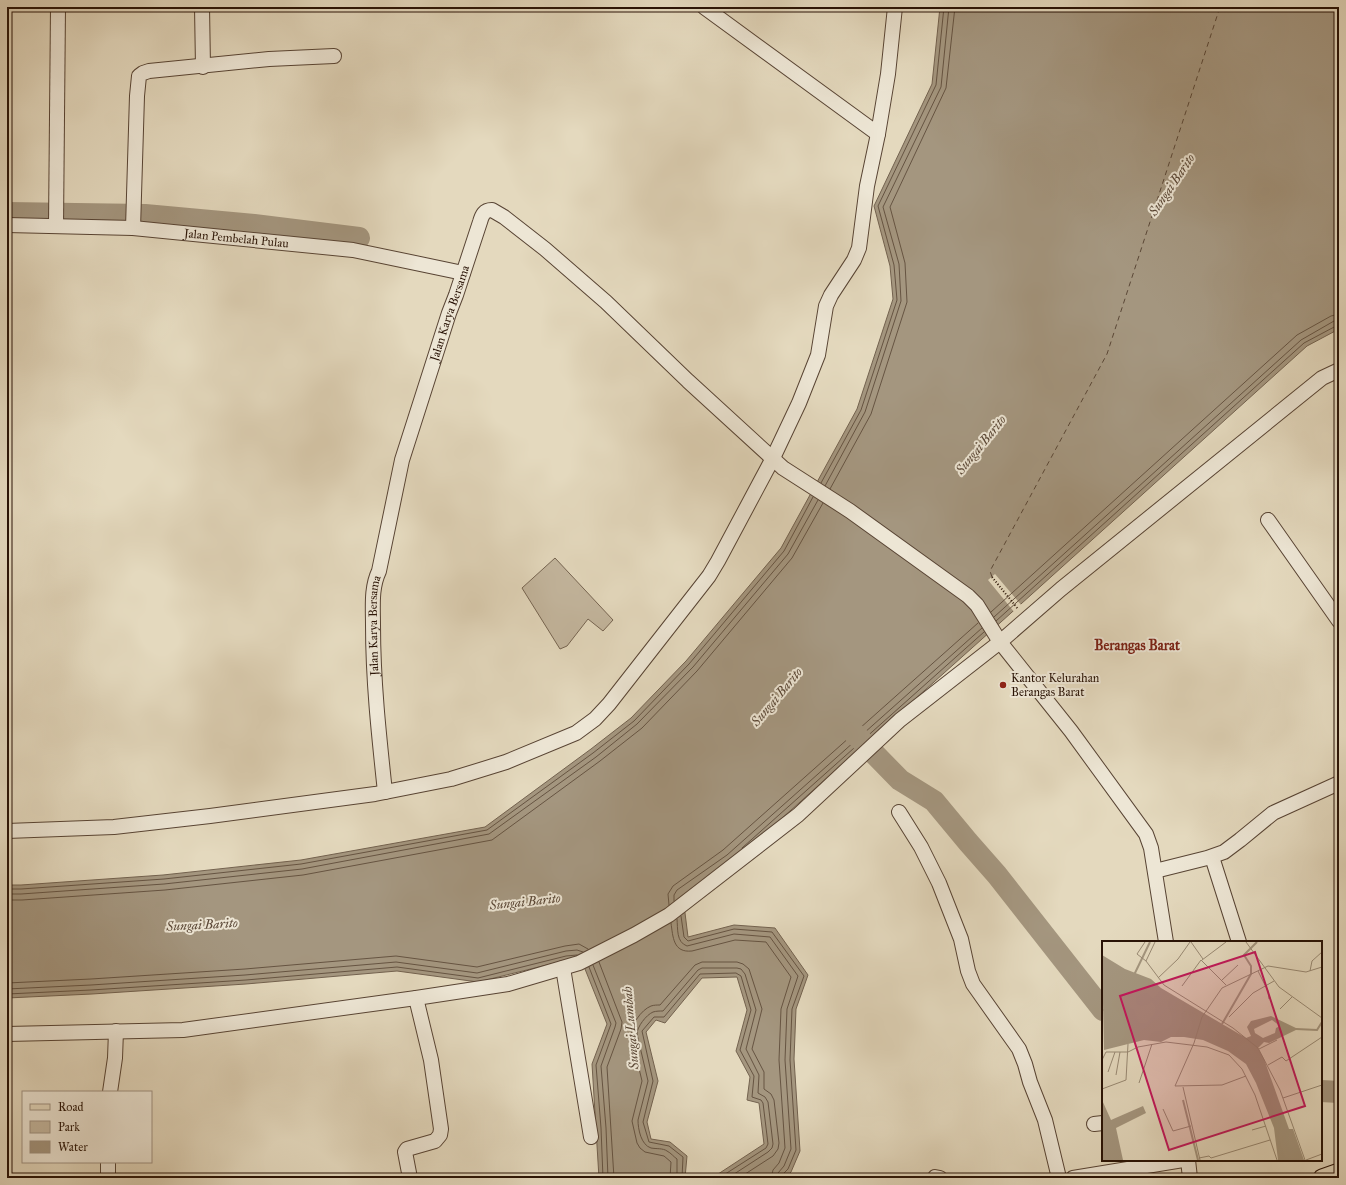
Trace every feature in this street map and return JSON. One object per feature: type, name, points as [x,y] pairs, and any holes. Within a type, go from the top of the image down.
[{"type":"main road","points":[[1322,1178],[1339,1172]]},
{"type":"street","points":[[56,219],[58,7]]},
{"type":"street","points":[[202,7],[203,66]]},
{"type":"street","points":[[704,7],[878,134]]},
{"type":"street","points":[[7,831],[114,827],[210,816],[385,792],[451,779],[506,762],[576,734],[595,719],[609,704],[718,561],[773,458],[799,403],[818,355],[826,306],[831,295],[854,260],[859,248],[867,186],[878,134],[888,74],[895,7]]},
{"type":"street","points":[[133,224],[139,76],[143,73],[149,72],[269,59],[334,56]]},
{"type":"street","name":"Jalan Karya Bersama","points":[[385,792],[373,656],[373,592],[375,579],[380,571],[393,499],[402,460],[449,313],[483,214],[489,210],[495,210],[545,249],[606,302],[688,381],[773,458]]},
{"type":"street","name":"Jalan Pembelah Pulau","points":[[7,225],[56,219],[133,224],[353,250],[463,273]]},
{"type":"street","points":[[7,1034],[183,1030],[508,984],[579,963],[669,915],[734,866],[798,815],[900,720],[998,639],[1026,619],[1060,589],[1322,378],[1339,370]]},
{"type":"street","points":[[773,458],[784,468],[850,511],[968,596],[977,606],[998,639],[1071,731],[1146,834],[1151,848],[1166,941]]},
{"type":"street","points":[[1268,520],[1339,621]]},
{"type":"street","points":[[1155,872],[1212,857],[1224,852],[1272,813],[1339,783]]},
{"type":"street","points":[[899,812],[921,847],[939,882],[961,939],[968,971],[973,984],[1019,1049],[1045,1120],[1059,1178]]},
{"type":"street","points":[[1212,857],[1239,941]]},
{"type":"street","points":[[563,968],[591,1137]]},
{"type":"street","points":[[410,1178],[404,1152],[407,1149],[435,1141],[440,1135],[441,1129],[431,1060],[416,998]]},
{"type":"street","points":[[110,1091],[115,1058],[116,1031]]},
{"type":"street","points":[[1073,1178],[1177,1161]]},
{"type":"street","points":[[1188,1161],[1190,1178]]},
{"type":"street","points":[[108,1163],[108,1178]]},
{"type":"path","points":[[992,576],[1026,619]]},
{"type":"green space","points":[[555,558],[613,620],[603,631],[588,619],[567,646],[560,649],[522,588]]},
{"type":"water","points":[[940,7],[1339,7],[1339,329],[1307,346],[733,862],[683,897],[688,937],[734,925],[775,928],[808,975],[796,1009],[794,1059],[800,1151],[791,1172],[785,1178],[712,1178],[764,1144],[759,1103],[747,1100],[750,1077],[736,1051],[747,1010],[737,977],[702,978],[665,1023],[656,1020],[646,1032],[658,1081],[647,1122],[651,1139],[670,1142],[687,1156],[685,1178],[599,1178],[592,1064],[607,1024],[585,969],[577,959],[567,960],[478,982],[397,971],[246,984],[7,998],[7,885],[163,875],[301,860],[485,827],[631,718],[686,661],[781,548],[857,409],[893,299],[890,266],[874,206],[932,84]]},
{"type":"pier","points":[[995,574],[1022,606],[1015,613],[988,580]]},
{"type":"waterway","points":[[7,213],[145,215],[254,225],[359,238]]},
{"type":"waterway","points":[[854,733],[900,780],[934,801],[997,875],[1102,1009]]},
{"type":"waterway","points":[[1322,1091],[1339,1092]]},
{"type":"ferry route","points":[[992,577],[990,571],[1107,354],[1220,7]]},
{"type":"place","name":"Kantor Kelurahan Berangas Barat","points":[[1003,685]]},
{"type":"district","name":"Berangas Barat","points":[[1137,645]]},
{"type":"water label","name":"Sungai Barito","points":[[1172,185]]},
{"type":"water label","name":"Sungai Barito","points":[[981,445]]},
{"type":"water label","name":"Sungai Barito","points":[[777,697]]},
{"type":"water label","name":"Sungai Barito","points":[[525,902]]},
{"type":"water label","name":"Sungai Barito","points":[[202,925]]},
{"type":"water label","name":"Sungai Lumbah","points":[[631,1028]]}]
